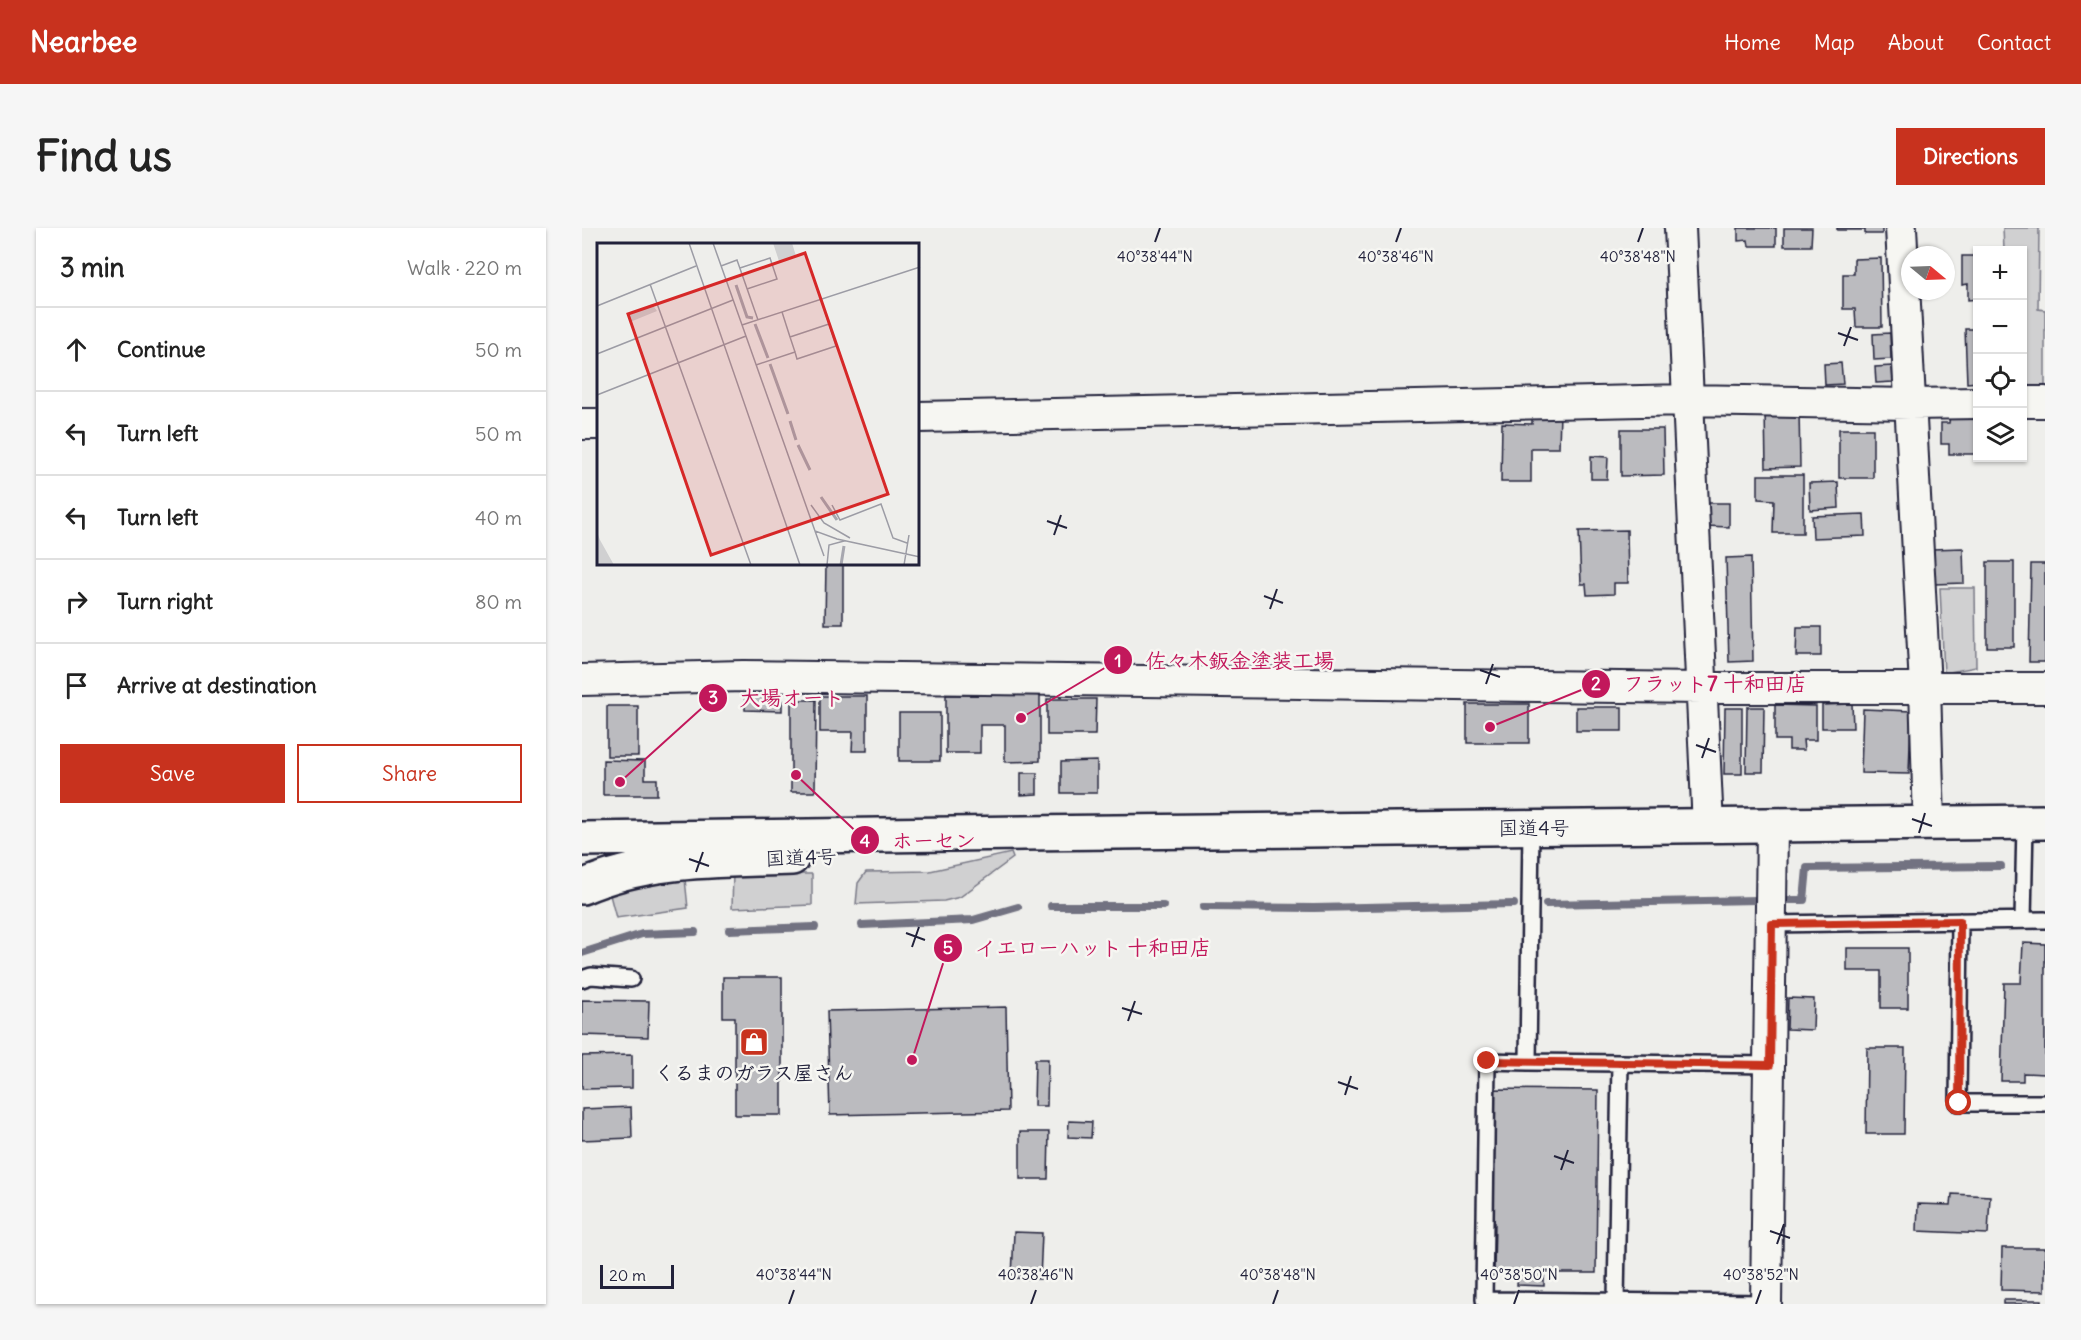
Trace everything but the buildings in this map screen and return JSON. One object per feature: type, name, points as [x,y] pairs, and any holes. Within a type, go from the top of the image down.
[{"type":"highway","name":"国道4号","points":[[582,839],[2035,823]]},
{"type":"highway","name":"国道4号","points":[[582,887],[607,876],[670,863],[907,853],[1023,833]]},
{"type":"street","points":[[1680,228],[1708,827]]},
{"type":"street","points":[[1901,228],[1925,687],[1929,824]]},
{"type":"street","points":[[920,417],[1687,400],[1973,403]]},
{"type":"street","points":[[2027,402],[2045,402]]},
{"type":"street","points":[[582,680],[743,676],[1702,688],[2045,688]]},
{"type":"street","points":[[1766,1304],[1772,826]]},
{"type":"lane","points":[[2023,920],[2035,823]]},
{"type":"lane","points":[[1528,1062],[1531,827]]},
{"type":"lane","points":[[1772,924],[2045,920]]},
{"type":"lane","points":[[1960,921],[1959,1103],[2045,1103]]},
{"type":"lane","points":[[582,979],[591,976],[631,979]]},
{"type":"lane","points":[[1766,1304],[1484,1300],[1487,1061],[1770,1065]]},
{"type":"lane","points":[[1616,1301],[1620,1063]]},
{"type":"shaded area","points":[[2003,228],[2039,228],[2038,309],[2045,310],[2045,386],[2041,389],[2027,388],[2027,246],[2004,246]]},
{"type":"shaded area","points":[[1940,588],[1975,588],[1976,667],[1944,673]]},
{"type":"shaded area","points":[[1011,853],[1013,858],[960,897],[944,901],[856,904],[858,883],[866,872],[930,871]]},
{"type":"shaded area","points":[[733,874],[812,874],[812,905],[732,908]]},
{"type":"shaded area","points":[[685,879],[688,908],[616,918],[610,895],[637,885]]},
{"type":"waterway","points":[[1789,900],[1804,900],[1807,868],[2001,866]]},
{"type":"waterway","points":[[1546,904],[1758,900]]},
{"type":"waterway","points":[[1203,907],[1314,908],[1514,904]]},
{"type":"waterway","points":[[1051,906],[1163,906]]},
{"type":"waterway","points":[[862,925],[973,920],[1018,907]]},
{"type":"waterway","points":[[729,930],[815,927]]},
{"type":"waterway","points":[[582,953],[642,934],[695,932]]},
{"type":"place","name":"佐々木鈑金塗装工場","points":[[1021,718]]},
{"type":"place","name":"フラット7 十和田店","points":[[1490,727]]},
{"type":"place","name":"ホーセン","points":[[796,775]]},
{"type":"place","name":"大場オート","points":[[620,782]]},
{"type":"place","name":"くるまのガラス屋さん","points":[[754,1042]]},
{"type":"place","name":"イエローハット 十和田店","points":[[912,1060]]},
{"type":"route","points":[[1487,1061],[1770,1065],[1772,924],[1960,921],[1959,1103]]}]
